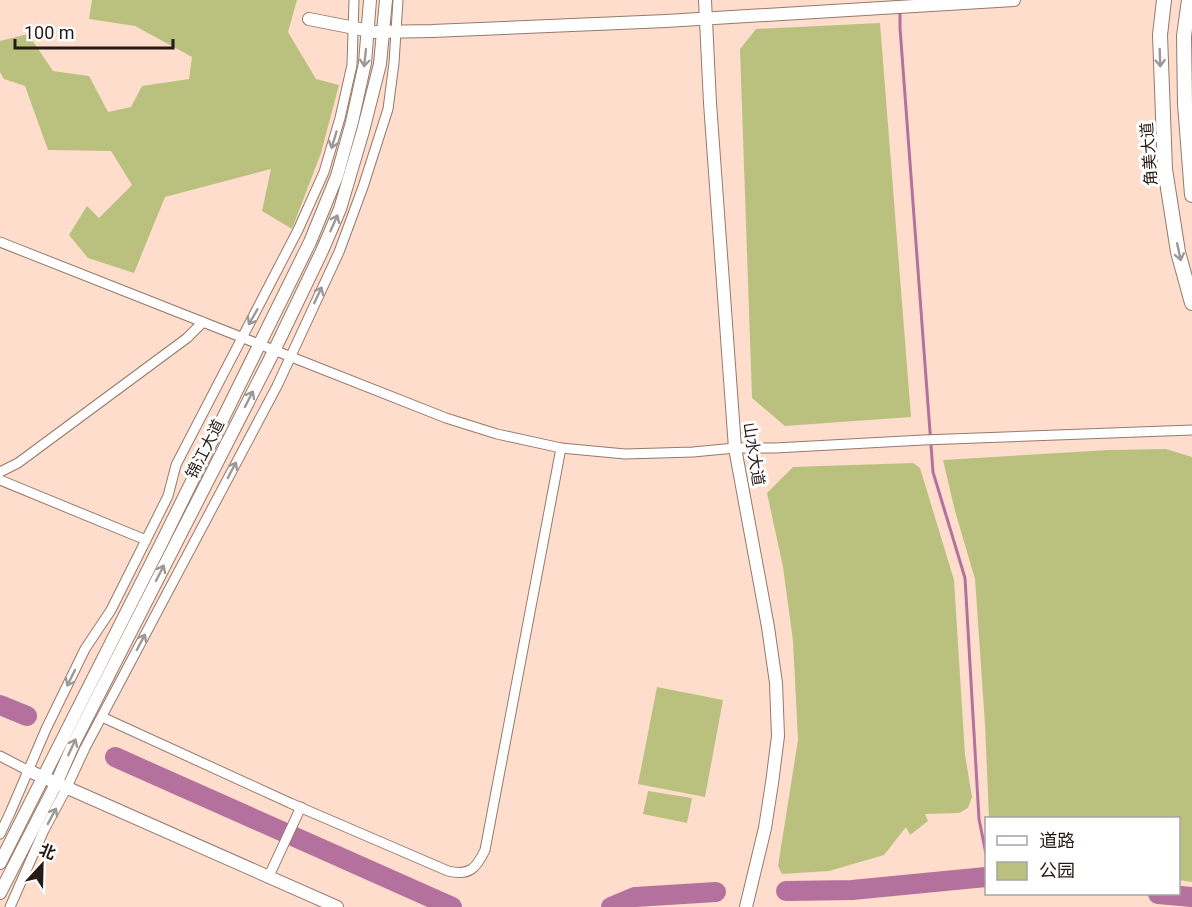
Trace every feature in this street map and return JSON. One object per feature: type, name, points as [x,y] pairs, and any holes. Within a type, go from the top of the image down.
[{"type":"main road","name":"角美大道","points":[[1164,0],[1160,35],[1165,169],[1178,252],[1192,303]]},
{"type":"main road","points":[[1189,0],[1184,36],[1185,104],[1192,195]]},
{"type":"street","points":[[0,834],[27,770],[85,649],[111,610],[168,496],[176,465],[260,306],[324,172],[340,118],[352,65],[354,0]]},
{"type":"street","name":"锦江大道","points":[[0,863],[310,242],[337,176],[352,122],[365,63],[370,0]]},
{"type":"street","name":"锦江大道","points":[[0,893],[61,786],[74,742],[274,351],[322,251],[340,209],[389,32],[386,0]]},
{"type":"street","points":[[10,907],[61,786],[102,717],[277,386],[339,252],[388,109],[394,63],[389,32],[398,0]]},
{"type":"street","name":"山水大道","points":[[705,0],[735,448],[776,683],[778,736],[765,828],[746,907]]},
{"type":"street","points":[[309,19],[367,31],[389,32],[706,19],[1014,0]]},
{"type":"street","points":[[0,242],[446,418],[497,434],[561,448],[625,454],[1192,430]]},
{"type":"street","points":[[0,472],[18,463],[187,339],[203,322]]},
{"type":"street","points":[[102,717],[448,871],[461,874],[472,869],[480,861],[489,827],[561,448]]},
{"type":"street","points":[[0,480],[146,540]]},
{"type":"street","points":[[0,756],[43,778],[337,907]]},
{"type":"street","points":[[268,878],[301,807]]},
{"type":"green space","points":[[92,0],[297,0],[288,32],[316,79],[339,85],[321,153],[292,229],[262,211],[271,169],[165,197],[134,273],[88,258],[69,235],[87,206],[99,218],[132,185],[111,151],[48,150],[25,86],[4,79],[0,72],[0,41],[28,34],[53,71],[89,76],[108,112],[131,107],[142,86],[189,79],[192,57],[135,26],[89,19]]},
{"type":"green space","points":[[880,23],[911,417],[785,426],[752,398],[740,49],[756,29]]},
{"type":"green space","points":[[1166,449],[1192,457],[1192,882],[1180,880],[1180,817],[989,817],[975,579],[943,460],[1109,450]]},
{"type":"green space","points":[[913,463],[920,468],[954,580],[965,755],[972,797],[968,808],[959,813],[925,814],[928,821],[910,835],[906,827],[884,855],[829,871],[782,874],[778,866],[798,740],[793,641],[783,567],[767,493],[793,467]]},
{"type":"green space","points":[[657,687],[723,700],[705,797],[638,784]]},
{"type":"green space","points":[[648,791],[692,798],[687,823],[643,814]]},
{"type":"waterway","points":[[900,11],[933,472],[965,578],[979,819],[985,849]]},
{"type":"waterway","points":[[0,705],[27,716]]},
{"type":"waterway","points":[[115,757],[452,907]]},
{"type":"waterway","points":[[786,891],[852,890],[985,877]]},
{"type":"waterway","points":[[611,907],[635,897],[716,892]]},
{"type":"waterway","points":[[1169,895],[1192,897]]}]
